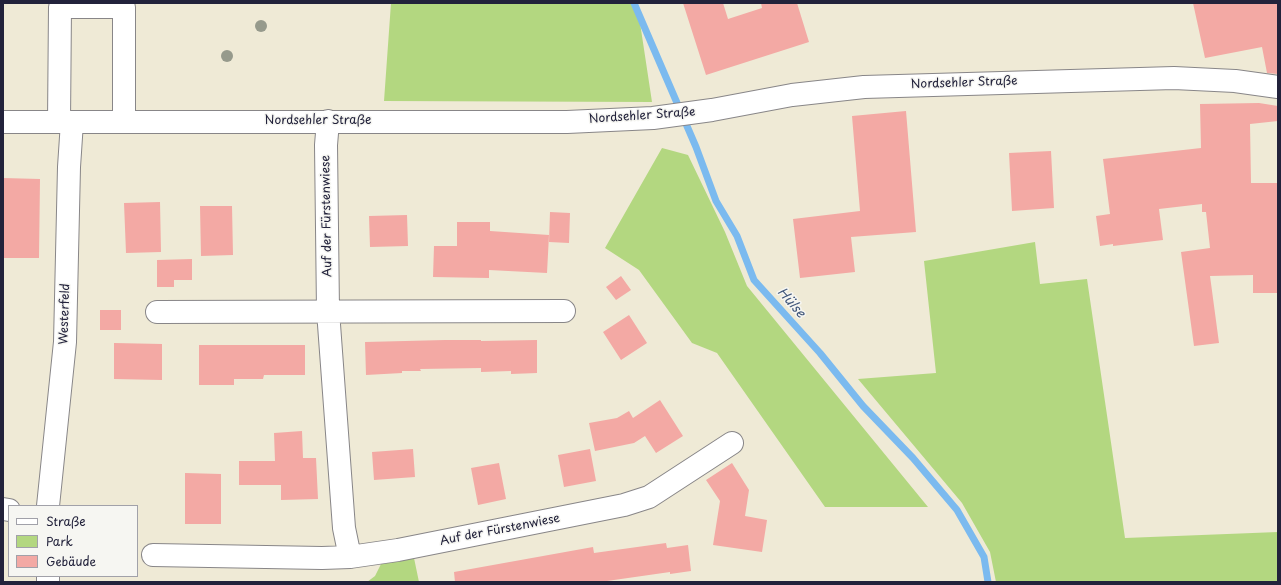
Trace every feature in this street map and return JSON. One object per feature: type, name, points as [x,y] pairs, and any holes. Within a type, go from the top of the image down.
[{"type":"street","name":"Westerfeld","points":[[48,505],[65,342],[69,167],[60,7],[124,7],[124,122]]},
{"type":"street","name":"Nordsehler Straße","points":[[3,122],[567,122],[653,118],[712,110],[792,95],[864,87],[1174,78],[1235,81],[1278,87]]},
{"type":"street","name":"Auf der Fürstenwiese","points":[[328,121],[326,145],[328,311],[344,528],[350,557]]},
{"type":"street","points":[[157,312],[564,311]]},
{"type":"street","name":"Auf der Fürstenwiese","points":[[152,555],[322,558],[350,557],[413,547],[624,505],[649,497],[732,443]]},
{"type":"green space","points":[[391,3],[637,3],[652,102],[384,101]]},
{"type":"green space","points":[[662,148],[688,155],[725,232],[747,286],[928,507],[825,507],[717,353],[692,343],[639,270],[605,248]]},
{"type":"green space","points":[[1035,242],[1040,284],[1087,279],[1125,538],[1278,532],[1278,582],[996,582],[990,552],[962,503],[858,379],[936,373],[924,261]]},
{"type":"green space","points":[[414,558],[419,582],[367,582],[375,576],[381,564]]},
{"type":"building","points":[[683,3],[723,3],[728,19],[762,8],[761,3],[797,3],[809,42],[706,75]]},
{"type":"building","points":[[1193,3],[1278,3],[1278,74],[1267,73],[1262,47],[1205,58]]},
{"type":"building","points":[[1259,103],[1278,106],[1278,121],[1250,124],[1251,183],[1278,183],[1278,293],[1253,293],[1253,275],[1210,276],[1219,343],[1194,346],[1181,252],[1210,248],[1206,212],[1202,212],[1202,204],[1159,209],[1163,240],[1113,246],[1113,244],[1100,246],[1096,216],[1110,214],[1103,159],[1201,148],[1200,104]]},
{"type":"building","points":[[906,111],[916,232],[851,237],[855,272],[800,278],[793,219],[860,211],[852,116]]},
{"type":"building","points":[[1051,151],[1054,208],[1012,211],[1009,153]]},
{"type":"building","points":[[3,178],[40,179],[39,258],[3,258]]},
{"type":"building","points":[[160,202],[161,252],[126,253],[124,203]]},
{"type":"building","points":[[200,206],[232,206],[233,255],[201,256]]},
{"type":"building","points":[[550,212],[570,213],[569,243],[549,242]]},
{"type":"building","points":[[407,215],[408,246],[370,247],[369,216]]},
{"type":"building","points":[[457,222],[490,222],[490,231],[549,235],[547,273],[489,270],[489,278],[433,277],[434,246],[457,246]]},
{"type":"building","points":[[192,259],[192,280],[174,280],[174,287],[157,287],[157,260]]},
{"type":"building","points":[[621,276],[631,290],[616,300],[606,287]]},
{"type":"building","points":[[100,310],[121,310],[121,330],[100,330]]},
{"type":"building","points":[[629,315],[647,343],[621,360],[603,332]]},
{"type":"building","points":[[537,340],[537,373],[511,374],[511,371],[481,372],[481,368],[420,369],[421,371],[402,371],[402,373],[366,375],[365,342]]},
{"type":"building","points":[[114,343],[162,344],[162,380],[114,379]]},
{"type":"building","points":[[199,345],[305,345],[305,375],[264,375],[263,379],[234,379],[234,385],[199,385]]},
{"type":"building","points":[[660,400],[683,436],[656,453],[645,436],[634,443],[595,451],[589,423],[617,418],[629,411],[633,418]]},
{"type":"building","points":[[302,431],[303,458],[316,458],[318,499],[281,500],[281,485],[239,485],[239,461],[275,461],[274,433]]},
{"type":"building","points":[[413,449],[415,477],[374,480],[372,452]]},
{"type":"building","points":[[590,449],[596,481],[564,487],[558,455]]},
{"type":"building","points":[[499,463],[506,499],[478,505],[471,468]]},
{"type":"building","points":[[732,463],[749,490],[745,516],[767,520],[762,552],[713,545],[720,501],[706,480]]},
{"type":"building","points":[[185,473],[221,474],[221,524],[185,524]]},
{"type":"building","points":[[666,543],[667,548],[688,545],[691,571],[670,574],[670,572],[600,582],[455,582],[454,572],[593,547],[594,553]]},
{"type":"waterway","name":"Hülse","points":[[634,3],[696,147],[716,201],[737,236],[754,280],[820,353],[863,406],[913,458],[957,510],[984,557],[988,582]]}]
